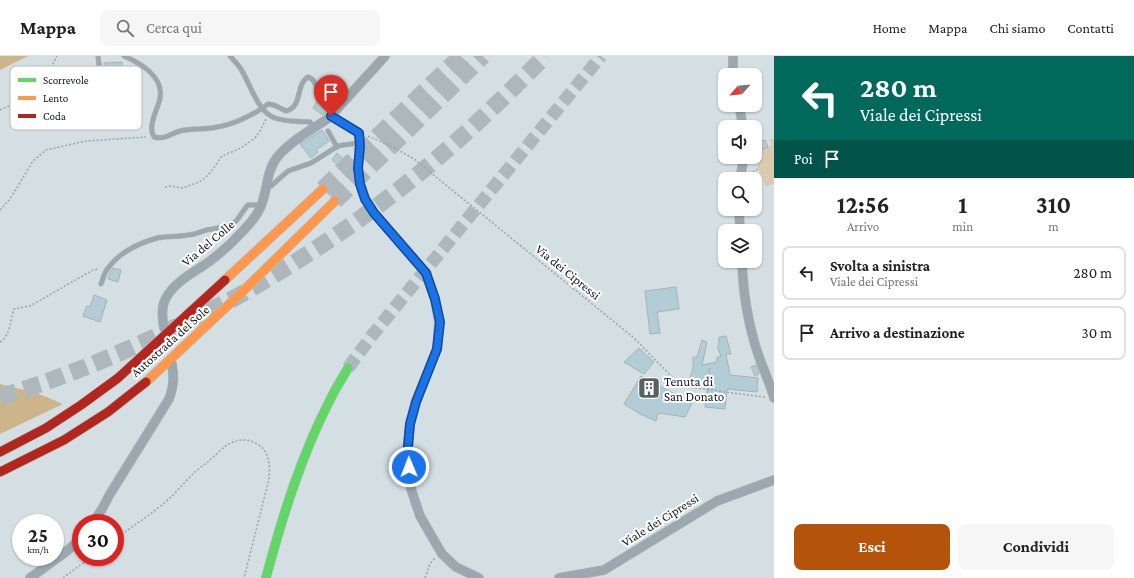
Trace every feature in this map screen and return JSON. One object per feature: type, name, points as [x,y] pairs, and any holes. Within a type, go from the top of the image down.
[{"type":"main road","name":"Autostrada del Sole","points":[[0,452],[46,428],[118,378],[323,188]]},
{"type":"main road","name":"Autostrada del Sole","points":[[0,472],[64,440],[108,412],[152,377],[335,201]]},
{"type":"main road","points":[[266,578],[282,519],[303,458],[327,403],[348,368]]},
{"type":"street","name":"Via del Colle","points":[[164,328],[162,318],[163,308],[166,298],[173,289],[184,279],[211,260],[237,238],[249,225],[261,206],[273,161],[292,143],[331,116],[385,56]]},
{"type":"street","points":[[733,56],[733,68]]},
{"type":"street","points":[[331,116],[359,133],[360,144],[358,168],[360,184],[365,199],[374,213],[426,273],[435,299],[440,322],[437,349],[416,402],[410,424],[408,446],[411,489],[420,516],[441,552],[456,567],[479,578]]},
{"type":"street","points":[[742,268],[743,288],[748,316],[758,354],[772,389],[770,397]]},
{"type":"street","points":[[99,514],[169,398],[174,387],[172,364]]},
{"type":"street","name":"Viale dei Cipressi","points":[[558,578],[604,570],[717,501],[774,480]]},
{"type":"street","points":[[30,578],[72,546]]},
{"type":"lane","points":[[98,56],[99,66]]},
{"type":"lane","points":[[124,56],[142,66]]},
{"type":"lane","points":[[230,56],[241,69],[262,109],[268,115],[282,120],[310,122],[314,127]]},
{"type":"lane","points":[[142,66],[148,71],[158,84],[160,92],[160,98],[151,126],[151,132],[154,137],[160,139],[181,131],[217,128],[227,125],[247,117],[268,104],[282,110],[290,110],[297,103],[302,85],[308,77],[315,82],[318,92]]},
{"type":"lane","points":[[328,131],[337,147]]},
{"type":"lane","points":[[266,185],[271,186],[288,172],[297,167],[310,163],[337,147],[343,145],[360,144]]},
{"type":"lane","points":[[101,284],[107,270],[116,259],[128,250],[142,243],[158,238],[189,235],[225,227],[236,222],[241,212],[248,205],[261,206]]},
{"type":"path","points":[[52,66],[58,56]]},
{"type":"path","points":[[0,110],[10,106]]},
{"type":"path","points":[[165,188],[171,186],[182,188],[199,182],[205,178],[214,169],[222,156],[241,148],[254,138],[260,131],[268,115]]},
{"type":"path","name":"Via dei Cipressi","points":[[359,133],[395,148],[414,159],[634,338],[674,379],[687,387],[770,397]]},
{"type":"path","points":[[0,210],[10,199],[32,162],[46,150],[86,141],[146,137],[152,134]]},
{"type":"path","points":[[0,342],[4,340],[7,333],[14,309],[30,306],[93,270],[107,270]]},
{"type":"path","points":[[124,533],[150,515],[170,498],[194,473],[221,450],[235,441],[253,441],[266,451],[270,468],[269,479],[244,578]]},
{"type":"path","points":[[425,578],[430,564],[441,552]]},
{"type":"path","points":[[63,578],[79,566]]},
{"type":"shaded area","points":[[0,56],[28,56],[0,70]]},
{"type":"shaded area","points":[[774,138],[774,183],[766,187],[762,178],[762,172],[760,172],[756,164],[762,164],[762,146],[768,147],[772,145],[769,140]]},
{"type":"shaded area","points":[[0,384],[37,393],[63,404],[0,434]]},
{"type":"building","points":[[122,62],[122,66],[104,66],[104,63]]},
{"type":"building","points":[[323,92],[335,102],[323,115],[313,108]]},
{"type":"building","points":[[322,130],[329,141],[316,150],[318,152],[311,158],[300,144]]},
{"type":"building","points":[[765,140],[768,147],[762,149],[762,141]]},
{"type":"building","points":[[337,153],[347,162],[342,169],[332,160]]},
{"type":"building","points":[[113,268],[121,270],[118,282],[108,279]]},
{"type":"building","points":[[676,287],[679,309],[657,312],[660,333],[650,334],[645,291]]},
{"type":"building","points":[[94,295],[107,300],[100,322],[83,316],[87,306],[90,307]]},
{"type":"building","points":[[726,336],[731,354],[726,354],[730,375],[758,378],[757,392],[727,389],[725,409],[705,407],[710,368],[701,385],[688,384],[693,368],[693,357],[697,357],[702,340],[707,342],[702,365],[717,362],[717,357],[721,357],[718,348],[719,337]]},
{"type":"building","points":[[639,348],[654,362],[644,374],[624,362]]},
{"type":"building","points":[[756,365],[759,374],[755,376],[751,367]]},
{"type":"building","name":"Tenuta di San Donato","points":[[641,376],[692,403],[685,417],[658,413],[656,421],[640,414],[624,404]]},
{"type":"tunnel","points":[[323,189],[461,56]]},
{"type":"tunnel","points":[[335,201],[483,56]]},
{"type":"tunnel","points":[[0,397],[70,373],[160,335],[229,301],[297,261],[364,216],[424,169],[512,90],[545,56]]},
{"type":"tunnel","points":[[348,368],[374,333],[601,56]]},
{"type":"traffic: fast","points":[[266,578],[301,465],[334,392],[348,368]]},
{"type":"traffic: slow","points":[[225,280],[323,189]]},
{"type":"traffic: slow","points":[[146,382],[240,294],[335,201]]},
{"type":"traffic: jam","points":[[0,452],[46,428],[118,378],[225,280]]},
{"type":"traffic: jam","points":[[0,472],[64,440],[108,412],[146,382]]},
{"type":"place","name":"Tenuta di San Donato","points":[[649,388]]},
{"type":"route","points":[[331,116],[359,133],[360,146],[358,168],[360,184],[365,199],[374,213],[426,273],[435,299],[440,322],[437,349],[416,402],[410,424],[408,446],[409,467]]}]
